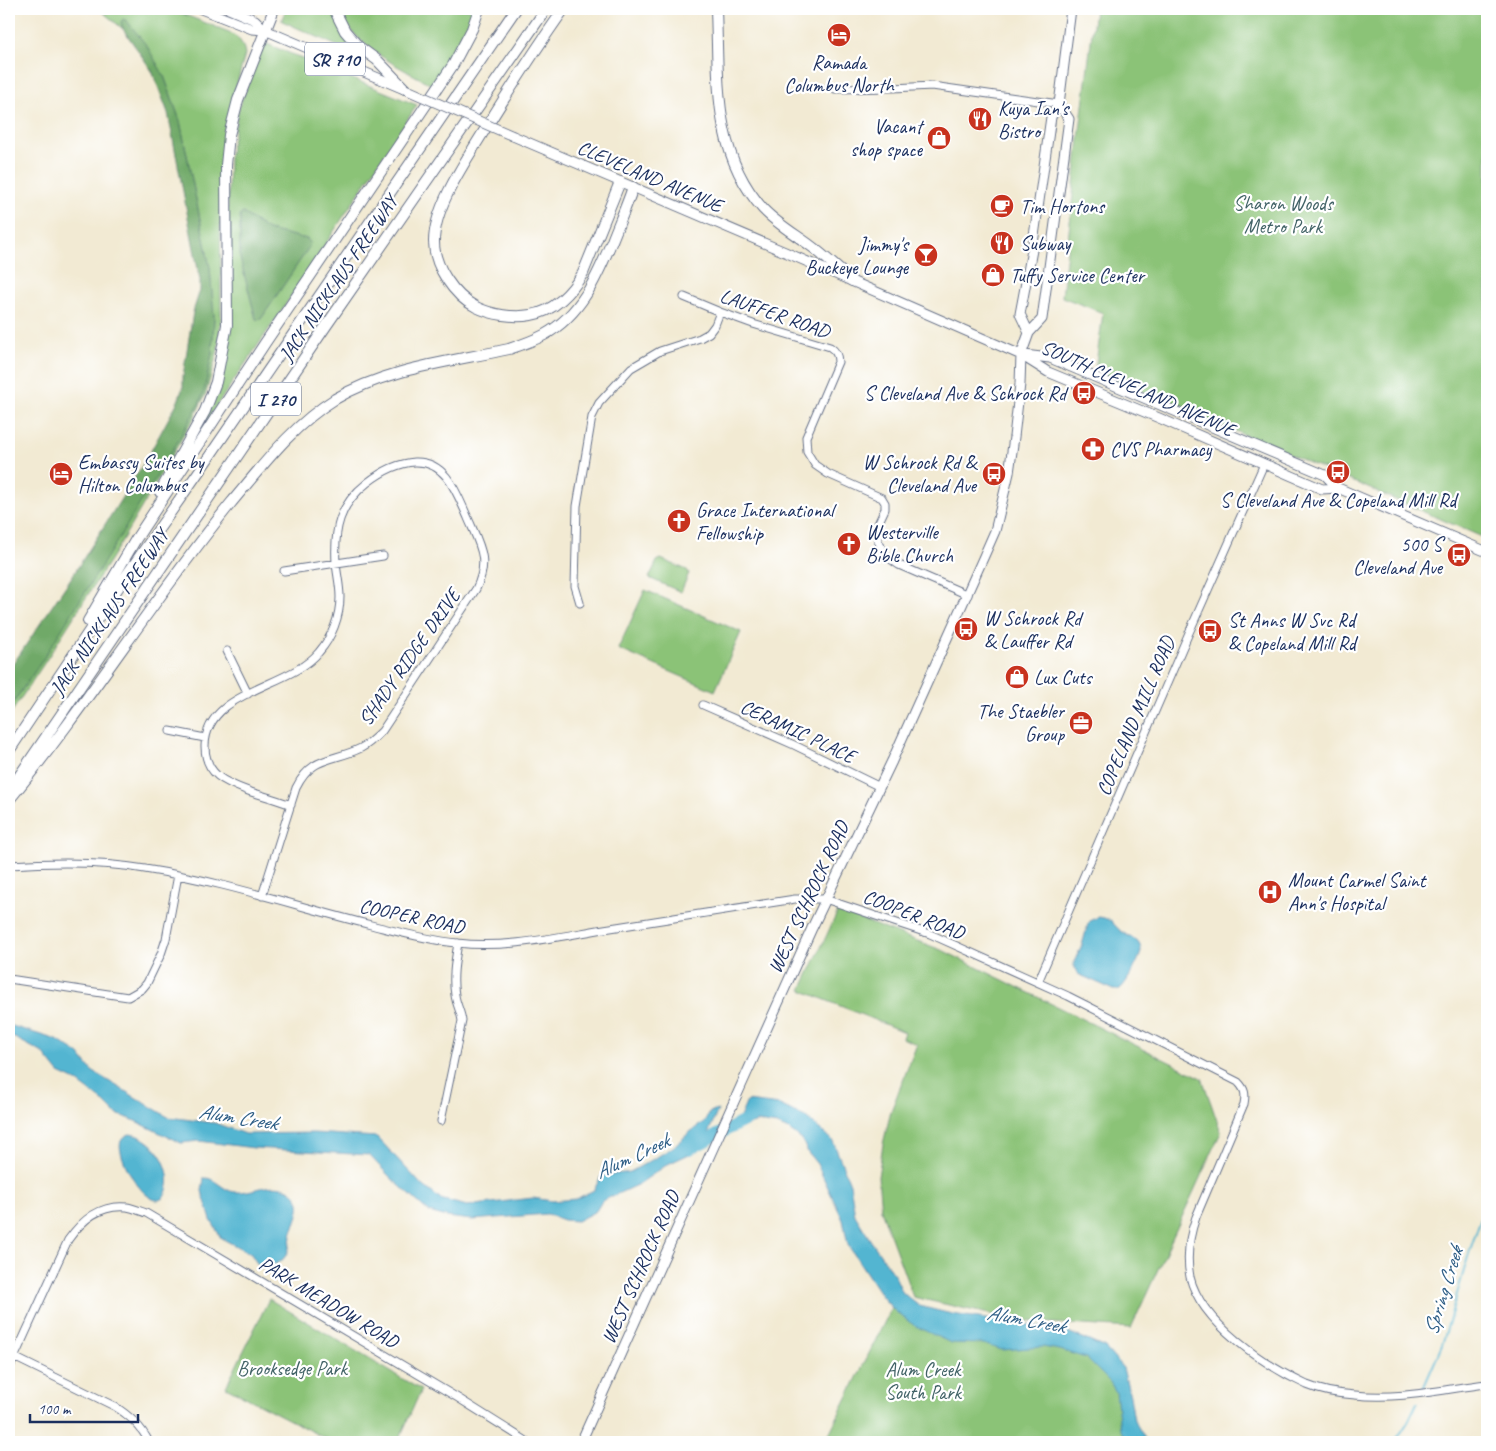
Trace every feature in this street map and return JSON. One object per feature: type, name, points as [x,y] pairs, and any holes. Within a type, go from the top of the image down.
[{"type":"highway","points":[[136,539],[176,461],[205,411],[216,382],[228,325],[226,165],[230,134],[238,100],[274,9]]},
{"type":"highway","points":[[334,9],[345,31],[358,46],[377,60],[405,89]]},
{"type":"highway","points":[[37,708],[136,539],[265,343],[453,65],[472,30],[480,9]]},
{"type":"highway","name":"JACK NICKLAUS FREEWAY","points":[[9,751],[128,573],[516,9]]},
{"type":"highway","name":"JACK NICKLAUS FREEWAY","points":[[9,791],[337,310],[546,9]]},
{"type":"highway","points":[[564,9],[463,165],[447,195],[435,228],[434,243],[437,258],[444,274],[452,287],[475,307],[513,316],[533,315],[549,308],[566,296],[576,285],[583,273],[620,182]]},
{"type":"highway","points":[[716,9],[719,100],[723,126],[736,169],[764,210],[812,246],[852,281]]},
{"type":"highway","points":[[9,800],[83,704],[186,559],[285,440],[306,420],[335,400],[366,384],[397,372],[509,349],[539,337],[556,327],[579,305],[590,289],[601,268],[633,187]]},
{"type":"main road","name":"CLEVELAND AVENUE","points":[[201,9],[252,29],[265,30],[405,89],[1021,355]]},
{"type":"main road","name":"CLEVELAND AVENUE","points":[[229,9],[255,20],[265,30]]},
{"type":"main road","points":[[1029,333],[1020,314],[1032,250],[1051,117],[1059,104],[1071,9]]},
{"type":"main road","name":"WEST SCHROCK ROAD","points":[[581,1442],[825,899],[933,674],[995,531],[1014,437],[1021,355],[1029,333],[1042,319],[1069,119],[1059,104]]},
{"type":"main road","name":"SOUTH CLEVELAND AVENUE","points":[[1021,355],[1048,372],[1322,489],[1338,488]]},
{"type":"main road","name":"SOUTH CLEVELAND AVENUE","points":[[1021,355],[1050,358],[1110,382],[1326,475],[1338,488],[1487,552]]},
{"type":"street","points":[[835,88],[932,86],[1059,104]]},
{"type":"street","name":"LAUFFER ROAD","points":[[684,297],[720,312],[830,347],[835,351],[838,356],[838,362],[806,437],[807,452],[815,465],[828,474],[882,498],[885,503],[885,509],[878,524],[878,541],[886,556],[899,566],[968,595]]},
{"type":"street","points":[[580,603],[575,586],[577,506],[592,417],[599,403],[631,368],[660,350],[700,338],[708,333],[715,325],[720,312]]},
{"type":"street","name":"SHADY RIDGE DRIVE","points":[[262,896],[296,788],[305,772],[320,762],[361,748],[382,731],[476,590],[483,569],[483,555],[454,486],[439,469],[416,462],[402,464],[390,469],[373,478],[358,491],[343,510],[336,533],[336,563]]},
{"type":"street","name":"COPELAND MILL ROAD","points":[[1038,982],[1264,464]]},
{"type":"street","points":[[284,571],[383,556]]},
{"type":"street","points":[[291,805],[228,784],[219,777],[210,768],[205,753],[205,738],[216,714],[223,708],[292,673],[319,654],[332,632],[339,609],[340,596],[336,563]]},
{"type":"street","points":[[227,651],[248,694]]},
{"type":"street","name":"CERAMIC PLACE","points":[[703,706],[794,745],[880,787]]},
{"type":"street","points":[[170,731],[205,738]]},
{"type":"street","name":"COOPER ROAD","points":[[9,865],[40,863],[107,864],[146,869],[262,896],[416,937],[458,944],[491,945],[528,941],[795,899],[825,899],[930,934],[1038,982],[1229,1077],[1244,1088],[1246,1096],[1244,1104],[1196,1217],[1190,1236],[1188,1256],[1191,1277],[1197,1295],[1208,1313],[1256,1355],[1271,1366],[1308,1385],[1353,1395],[1380,1397],[1413,1395],[1487,1384]]},
{"type":"street","points":[[9,979],[128,997],[142,989],[147,983],[166,939],[178,875]]},
{"type":"street","points":[[441,1121],[462,1021],[459,1005],[455,998],[454,986],[458,944]]},
{"type":"street","name":"PARK MEADOW ROAD","points":[[14,1358],[68,1240],[84,1220],[107,1208],[126,1207],[146,1213],[458,1398],[528,1442]]},
{"type":"street","points":[[9,1369],[14,1358],[114,1406],[130,1416],[149,1442]]},
{"type":"green space","points":[[99,9],[170,9],[229,32],[242,43],[245,54],[225,129],[220,170],[221,317],[218,350],[206,393],[194,418],[117,549],[9,716],[9,709],[42,661],[205,388],[212,354],[214,317],[210,268],[180,121],[164,76],[121,22],[123,29]]},
{"type":"green space","points":[[286,9],[331,9],[357,50],[355,54],[282,21]]},
{"type":"green space","points":[[339,9],[475,9],[468,27],[432,85],[391,63],[366,45],[346,22]]},
{"type":"green space","name":"Sharon Woods Metro Park","points":[[1095,9],[1487,9],[1487,539],[1095,371],[1103,313],[1062,297]]},
{"type":"green space","points":[[123,19],[127,21],[147,46],[164,76],[180,121],[210,268],[214,317],[212,354],[200,402],[178,441],[42,661],[9,709],[9,670],[73,575],[147,458],[178,401],[183,387],[193,312],[200,290],[200,280],[168,113],[152,71],[123,29],[121,22]]},
{"type":"green space","points":[[267,44],[417,105],[284,307],[200,430],[198,429],[224,362],[229,157],[239,107],[263,46]],"holes":[[[243,213],[268,230],[307,239],[310,242],[309,247],[261,319],[258,320],[256,319],[240,258],[240,215]]]},
{"type":"green space","points":[[243,213],[268,230],[307,239],[310,242],[309,247],[261,319],[258,320],[256,319],[240,258],[240,215]]},
{"type":"green space","points":[[661,559],[687,570],[689,573],[681,592],[649,578],[657,561]]},
{"type":"green space","points":[[645,590],[741,632],[715,691],[618,649]]},
{"type":"green space","points":[[838,911],[944,951],[1202,1078],[1221,1132],[1131,1328],[1020,1321],[913,1297],[881,1210],[878,1177],[891,1111],[917,1044],[902,1038],[904,1032],[801,990]]},
{"type":"green space","name":"Brooksedge Park","points":[[269,1299],[421,1390],[398,1442],[332,1442],[226,1387]]},
{"type":"green space","name":"Alum Creek South Park","points":[[895,1301],[1091,1352],[1121,1379],[1129,1426],[1141,1442],[825,1442]]},
{"type":"water","points":[[1099,917],[1108,920],[1121,932],[1135,940],[1141,950],[1133,970],[1118,990],[1078,974],[1074,966],[1088,924],[1091,920]]},
{"type":"water","points":[[9,1025],[57,1040],[79,1054],[92,1071],[168,1117],[215,1123],[245,1134],[313,1133],[377,1137],[420,1183],[440,1199],[467,1206],[533,1198],[552,1201],[576,1199],[594,1190],[601,1176],[630,1172],[657,1157],[676,1145],[704,1122],[710,1112],[718,1110],[702,1148],[668,1164],[639,1184],[602,1201],[596,1211],[577,1221],[563,1220],[547,1214],[472,1220],[447,1217],[429,1212],[391,1178],[369,1155],[254,1148],[199,1141],[181,1143],[131,1119],[116,1114],[104,1102],[76,1081],[59,1073],[43,1053],[15,1038],[9,1037]]},
{"type":"water","points":[[747,1101],[780,1105],[807,1118],[833,1141],[850,1184],[855,1215],[894,1274],[903,1293],[919,1306],[952,1314],[1066,1331],[1105,1348],[1123,1368],[1134,1420],[1147,1442],[1128,1442],[1120,1429],[1116,1392],[1110,1382],[1086,1358],[1043,1347],[1002,1350],[983,1344],[951,1343],[915,1326],[896,1312],[883,1298],[848,1245],[843,1220],[817,1164],[808,1153],[802,1140],[789,1130],[777,1125],[758,1122],[735,1129]]},
{"type":"water","points":[[130,1134],[139,1136],[147,1141],[161,1156],[168,1174],[168,1184],[166,1193],[160,1199],[153,1199],[136,1184],[123,1160],[120,1149],[121,1141]]},
{"type":"water","points":[[204,1178],[208,1178],[235,1192],[275,1186],[288,1189],[296,1196],[299,1211],[289,1249],[282,1260],[276,1264],[260,1268],[251,1254],[221,1238],[211,1220],[202,1191]]},
{"type":"waterway","name":"Alum Creek","points":[[690,1149],[752,1117]]},
{"type":"waterway","name":"Spring Creek","points":[[1423,1389],[1442,1345],[1487,1200]]},
{"type":"waterway","points":[[1395,1442],[1417,1403]]},
{"type":"place","name":"Ramada Columbus North","points":[[839,35]]},
{"type":"place","name":"Kuya Ian's Bistro","points":[[980,119]]},
{"type":"place","name":"Vacant shop space","points":[[939,138]]},
{"type":"place","name":"Tim Hortons","points":[[1002,206]]},
{"type":"place","name":"Subway","points":[[1002,243]]},
{"type":"place","name":"Jimmy's Buckeye Lounge","points":[[926,255]]},
{"type":"place","name":"Tuffy Service Center","points":[[993,275]]},
{"type":"place","name":"S Cleveland Ave & Schrock Rd","points":[[1084,393]]},
{"type":"place","name":"CVS Pharmacy","points":[[1093,449]]},
{"type":"place","name":"S Cleveland Ave & Copeland Mill Rd","points":[[1338,472]]},
{"type":"place","name":"Embassy Suites by Hilton Columbus","points":[[61,474]]},
{"type":"place","name":"W Schrock Rd & Cleveland Ave","points":[[994,474]]},
{"type":"place","name":"Grace International Fellowship","points":[[679,521]]},
{"type":"place","name":"Westerville Bible Church","points":[[849,544]]},
{"type":"place","name":"500 S Cleveland Ave","points":[[1459,555]]},
{"type":"place","name":"W Schrock Rd & Lauffer Rd","points":[[966,629]]},
{"type":"place","name":"St Anns W Svc Rd & Copeland Mill Rd","points":[[1210,631]]},
{"type":"place","name":"Lux Cuts","points":[[1017,677]]},
{"type":"place","name":"The Staebler Group","points":[[1081,723]]},
{"type":"place","name":"Mount Carmel Saint Ann's Hospital","points":[[1270,892]]}]
